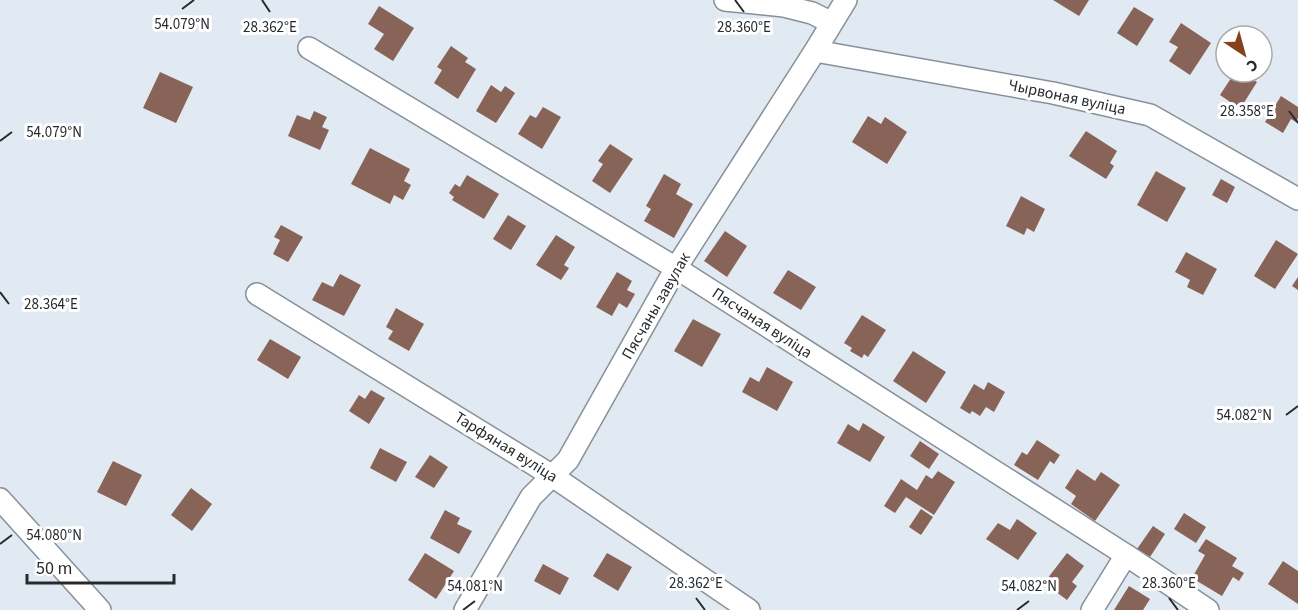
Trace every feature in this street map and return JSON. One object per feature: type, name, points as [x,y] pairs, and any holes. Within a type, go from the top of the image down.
[{"type":"street","points":[[725,0],[784,6],[812,13],[832,23]]},
{"type":"street","name":"Пясчаны завулак","points":[[465,610],[531,496],[568,460],[676,268],[846,0]]},
{"type":"street","name":"Пясчаная вуліца","points":[[309,48],[676,268],[1126,555],[1208,610]]},
{"type":"street","name":"Чырвоная вуліца","points":[[815,51],[1053,93],[1150,115],[1298,199]]},
{"type":"street","name":"Тарфяная вуліца","points":[[257,294],[551,475],[749,610]]},
{"type":"street","points":[[0,499],[100,610]]},
{"type":"street","points":[[1092,610],[1126,555]]},
{"type":"building","points":[[1053,0],[1089,0],[1079,16]]},
{"type":"building","points":[[379,6],[414,28],[393,61],[374,49],[384,34],[368,24]]},
{"type":"building","points":[[1134,7],[1154,19],[1137,46],[1117,33]]},
{"type":"building","points":[[1181,23],[1211,43],[1190,75],[1169,61],[1178,47],[1169,42]]},
{"type":"building","points":[[451,46],[468,58],[465,62],[476,69],[458,99],[434,83],[442,70],[437,67]]},
{"type":"building","points":[[160,72],[193,87],[176,123],[143,108]]},
{"type":"building","points":[[1227,84],[1256,84],[1240,109],[1220,95]]},
{"type":"building","points":[[491,85],[501,92],[505,86],[515,93],[496,123],[476,111]]},
{"type":"building","points":[[1281,96],[1298,107],[1296,122],[1291,119],[1283,133],[1265,122]]},
{"type":"building","points":[[543,107],[561,117],[542,149],[518,134],[530,115],[536,118]]},
{"type":"building","points":[[314,111],[327,117],[322,127],[329,130],[320,150],[288,136],[297,115],[310,120]]},
{"type":"building","points":[[868,116],[881,124],[885,117],[907,132],[887,164],[852,142]]},
{"type":"building","points":[[1086,131],[1117,151],[1110,163],[1114,166],[1106,179],[1069,156]]},
{"type":"building","points":[[610,144],[633,159],[610,193],[592,181],[603,164],[598,161]]},
{"type":"building","points":[[370,148],[410,169],[404,181],[411,185],[403,200],[394,195],[390,204],[351,184]]},
{"type":"building","points":[[1156,171],[1186,188],[1167,222],[1137,205]]},
{"type":"building","points":[[664,174],[681,184],[676,194],[693,204],[674,238],[644,221],[651,209],[646,206]]},
{"type":"building","points":[[467,175],[499,194],[484,219],[452,200],[454,197],[449,193],[455,184],[460,187]]},
{"type":"building","points":[[1221,179],[1235,187],[1227,203],[1212,195]]},
{"type":"building","points":[[1021,196],[1045,209],[1034,232],[1027,228],[1024,235],[1006,226]]},
{"type":"building","points":[[508,215],[526,226],[511,250],[493,239]]},
{"type":"building","points":[[281,225],[303,237],[288,262],[273,254],[280,240],[274,237]]},
{"type":"building","points":[[725,231],[747,246],[727,277],[704,261]]},
{"type":"building","points":[[556,235],[575,247],[564,265],[569,268],[561,280],[536,265]]},
{"type":"building","points":[[1276,240],[1298,254],[1275,289],[1254,276]]},
{"type":"building","points":[[1186,252],[1217,269],[1203,295],[1187,287],[1190,280],[1175,272]]},
{"type":"building","points":[[788,270],[816,287],[801,310],[773,293]]},
{"type":"building","points":[[617,272],[632,281],[627,290],[635,294],[627,308],[619,303],[612,316],[596,307]]},
{"type":"building","points":[[340,274],[361,285],[344,316],[312,300],[322,282],[333,287]]},
{"type":"building","points":[[1298,277],[1298,290],[1292,286]]},
{"type":"building","points":[[396,308],[424,324],[409,351],[388,339],[393,331],[386,327]]},
{"type":"building","points":[[862,315],[886,330],[868,357],[864,354],[862,358],[850,351],[852,348],[844,343]]},
{"type":"building","points":[[693,319],[721,334],[702,367],[674,351]]},
{"type":"building","points":[[270,339],[301,357],[288,379],[257,360]]},
{"type":"building","points":[[913,351],[946,372],[926,403],[893,381]]},
{"type":"building","points":[[767,367],[793,382],[777,411],[742,392],[750,377],[759,382]]},
{"type":"building","points":[[988,382],[1005,392],[994,412],[986,407],[980,416],[972,411],[970,414],[960,408],[974,384],[984,390]]},
{"type":"building","points":[[371,390],[385,398],[369,424],[349,411],[359,395],[365,399]]},
{"type":"building","points":[[863,423],[885,437],[870,462],[837,443],[848,424],[859,431]]},
{"type":"building","points":[[1037,440],[1060,455],[1054,464],[1050,461],[1038,480],[1014,465],[1022,452],[1027,455]]},
{"type":"building","points":[[920,441],[939,454],[929,469],[910,456]]},
{"type":"building","points":[[380,448],[407,462],[396,482],[370,468]]},
{"type":"building","points":[[430,455],[448,467],[434,488],[415,477]]},
{"type":"building","points":[[113,461],[142,475],[126,506],[97,492]]},
{"type":"building","points":[[1077,469],[1095,481],[1101,472],[1120,485],[1095,521],[1071,504],[1076,496],[1065,488]]},
{"type":"building","points":[[938,471],[955,482],[934,515],[906,497],[895,513],[884,506],[901,479],[917,490],[926,475],[932,479]]},
{"type":"building","points":[[191,488],[212,504],[192,531],[171,515]]},
{"type":"building","points":[[921,509],[933,517],[921,535],[909,527]]},
{"type":"building","points":[[445,510],[460,518],[457,524],[472,531],[459,554],[430,538]]},
{"type":"building","points":[[1184,513],[1206,527],[1196,543],[1174,529]]},
{"type":"building","points":[[1017,519],[1037,533],[1018,560],[986,539],[998,523],[1010,530]]},
{"type":"building","points":[[1153,526],[1165,534],[1150,557],[1137,549]]},
{"type":"building","points":[[1206,539],[1237,558],[1232,566],[1244,573],[1239,581],[1233,577],[1222,596],[1192,578],[1205,555],[1198,551]]},
{"type":"building","points":[[425,553],[454,571],[436,599],[408,580]]},
{"type":"building","points":[[607,553],[632,567],[618,591],[593,576]]},
{"type":"building","points":[[1067,553],[1084,566],[1072,582],[1077,586],[1067,600],[1044,583]]},
{"type":"building","points":[[1283,561],[1298,571],[1298,604],[1268,584]]},
{"type":"building","points":[[543,564],[569,578],[560,595],[534,581]]},
{"type":"building","points":[[1129,586],[1150,599],[1143,610],[1114,610]]}]
